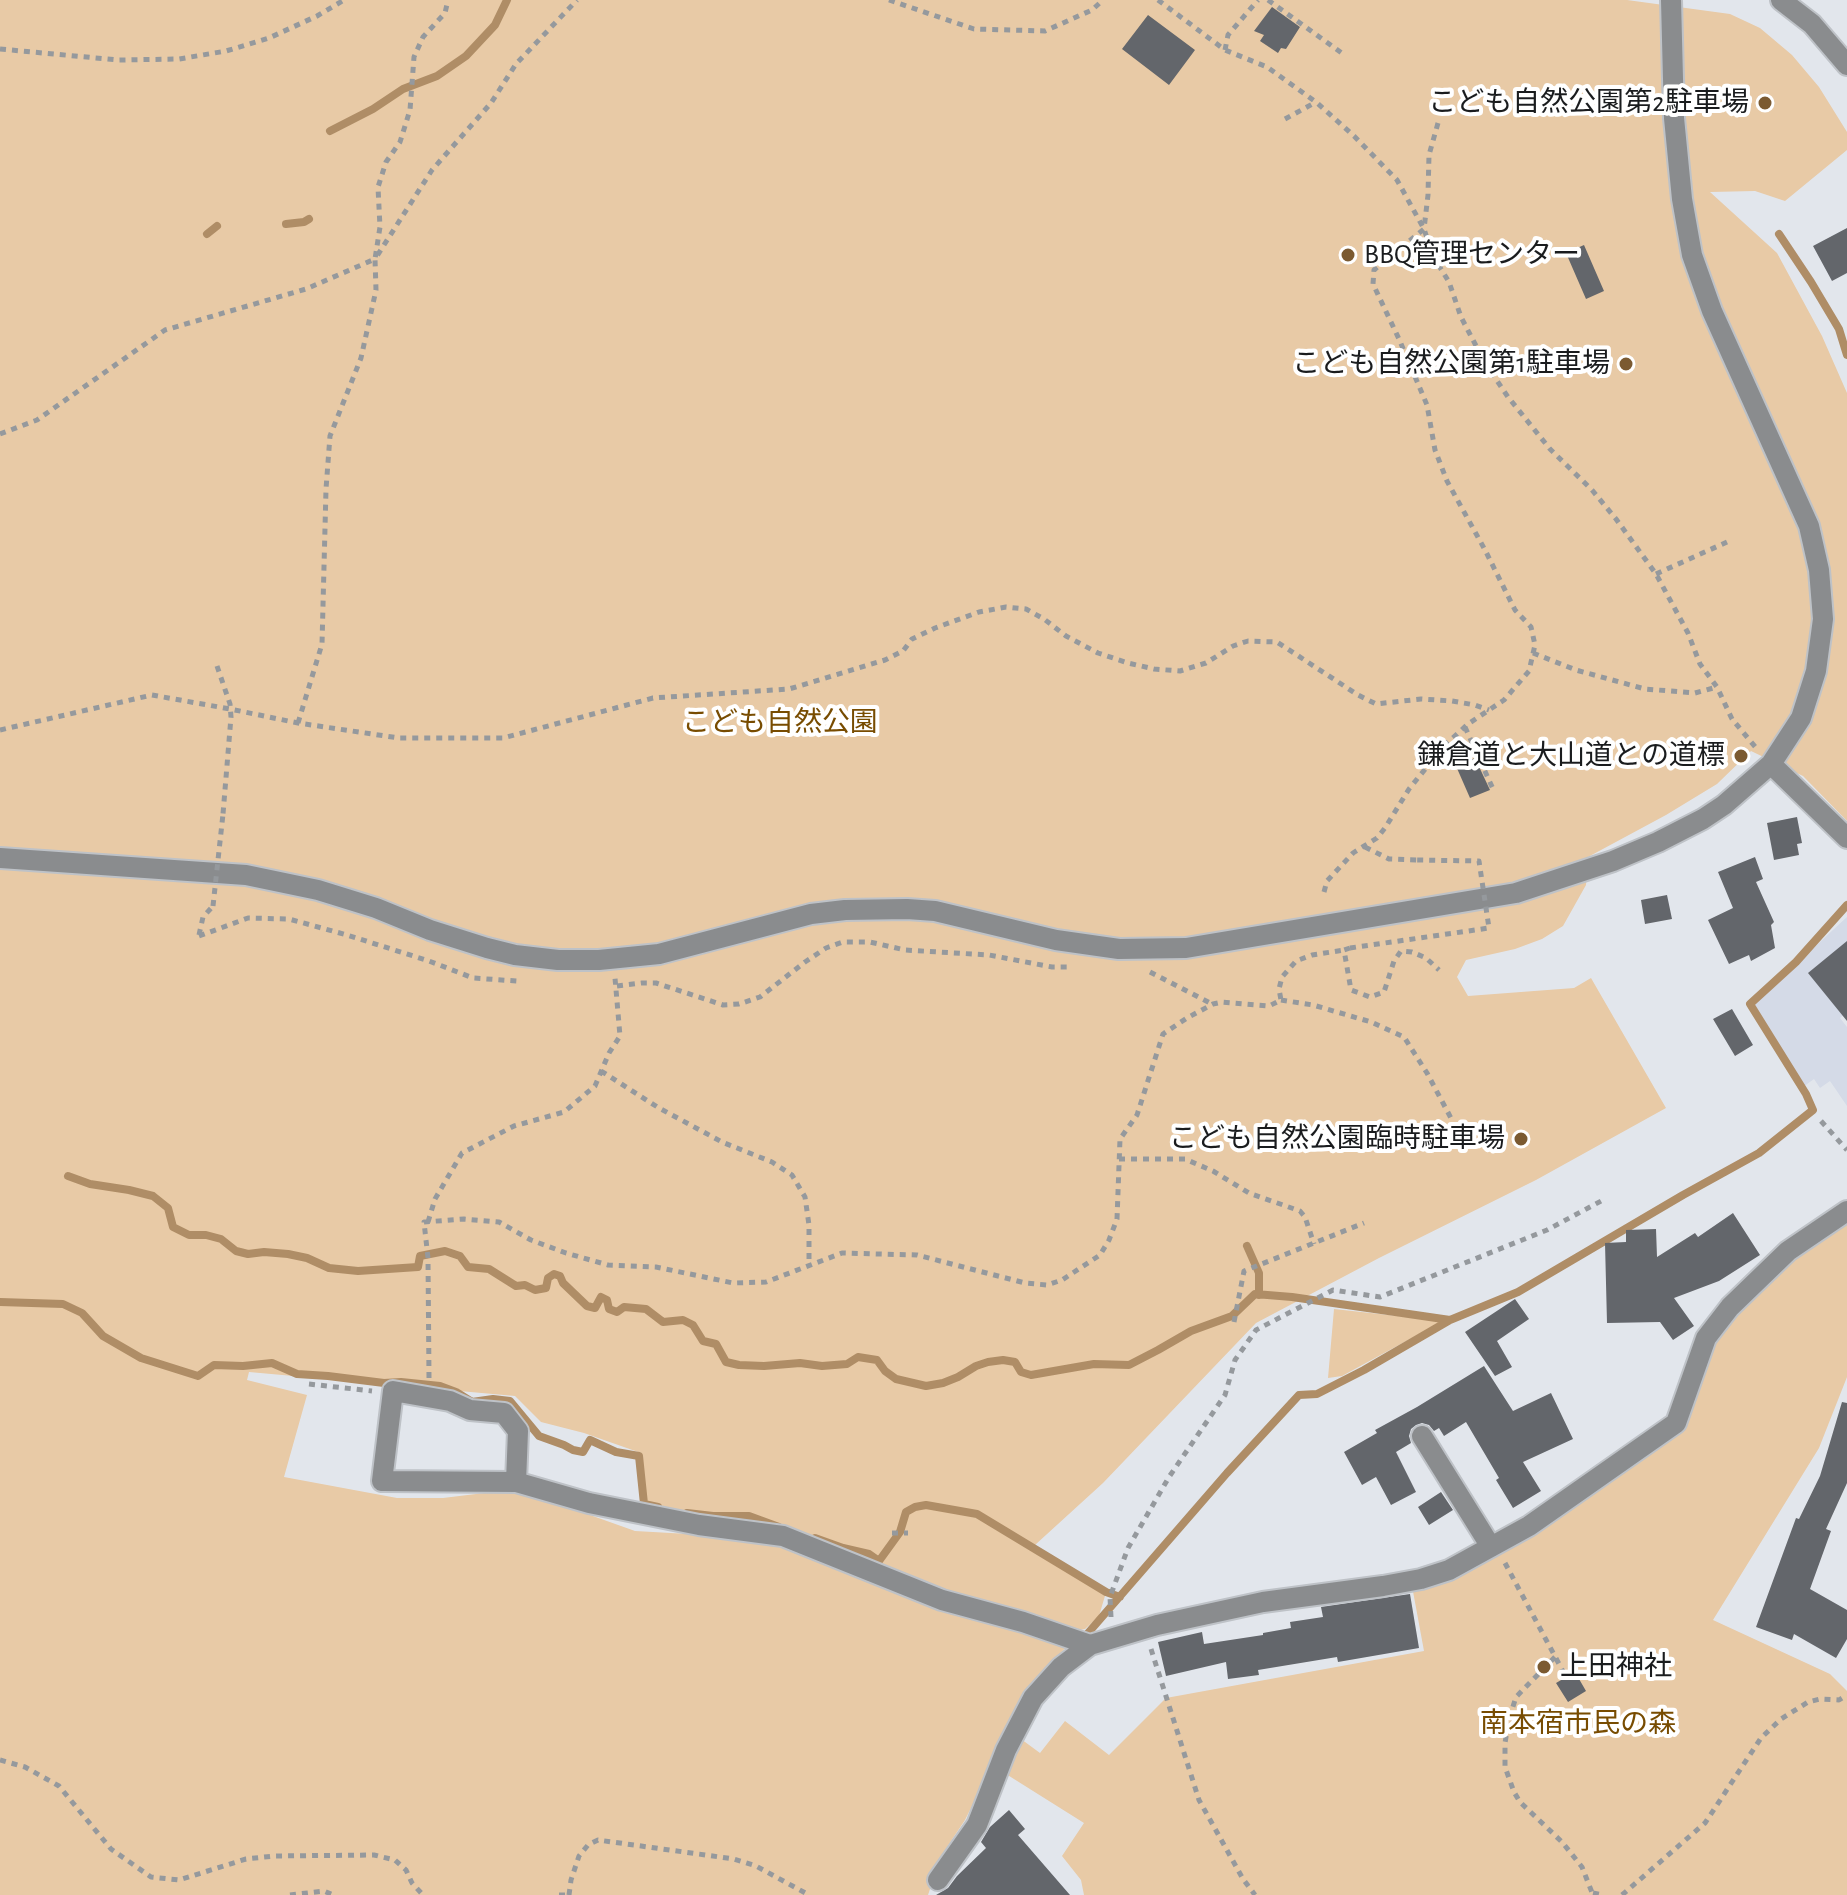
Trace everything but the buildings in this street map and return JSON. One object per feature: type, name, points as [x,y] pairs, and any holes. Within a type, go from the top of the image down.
[{"type":"street","points":[[0,858],[246,875],[318,890],[487,948],[558,960],[599,960],[659,954],[811,914],[845,910],[935,911],[1056,940],[1119,949],[1186,948],[1516,893],[1613,861],[1703,819],[1771,764],[1801,718],[1816,671],[1823,619],[1819,570],[1809,526],[1712,311],[1692,255],[1674,118],[1671,0]]},
{"type":"street","points":[[1781,0],[1812,24],[1847,65]]},
{"type":"street","points":[[1771,764],[1847,838]]},
{"type":"street","points":[[938,1880],[977,1825],[1006,1750],[1033,1698],[1061,1667],[1090,1645],[1143,1629],[1263,1602],[1421,1579],[1449,1570],[1541,1519],[1676,1423],[1706,1338],[1730,1307],[1788,1251],[1847,1211]]},
{"type":"street","points":[[516,1482],[518,1431],[504,1413],[470,1410],[450,1401],[393,1391],[382,1481],[516,1482],[589,1503],[699,1525],[783,1536],[942,1600],[1023,1622],[1090,1645]]},
{"type":"street","points":[[1422,1436],[1491,1547]]},
{"type":"path","points":[[0,49],[118,60],[179,59],[226,51],[269,38],[344,0]]},
{"type":"path","points":[[298,723],[322,644],[330,436],[361,358],[376,290],[375,259],[380,227],[378,187],[386,162],[400,142],[410,110],[414,57],[423,37],[445,13],[448,0]]},
{"type":"path","points":[[0,434],[37,420],[165,330],[306,289],[375,259],[432,170],[491,103],[516,64],[577,0]]},
{"type":"path","points":[[889,0],[974,29],[1045,31],[1092,10],[1103,0]]},
{"type":"path","points":[[1158,0],[1225,50],[1267,67],[1316,102],[1397,180],[1424,229],[1433,256],[1449,282],[1461,317],[1485,363],[1550,449],[1592,490],[1656,574],[1688,633],[1700,664],[1717,687],[1732,719],[1771,764]]},
{"type":"path","points":[[1225,50],[1228,35],[1258,0]]},
{"type":"path","points":[[1268,0],[1343,54]]},
{"type":"path","points":[[1285,119],[1316,102]]},
{"type":"path","points":[[1324,892],[1327,881],[1353,853],[1377,838],[1409,789],[1444,746],[1504,700],[1529,671],[1535,645],[1531,627],[1515,610],[1447,481],[1435,450],[1427,405],[1373,284],[1374,270],[1424,229],[1429,155],[1438,123]]},
{"type":"path","points":[[1656,574],[1727,542]]},
{"type":"path","points":[[0,730],[152,695],[298,723],[399,738],[503,738],[653,698],[789,689],[885,660],[903,651],[912,639],[924,633],[979,612],[1006,607],[1026,609],[1098,653],[1141,666],[1180,671],[1206,663],[1233,646],[1248,641],[1277,642],[1376,704],[1421,699],[1452,701],[1489,710]]},
{"type":"path","points":[[1533,653],[1576,670],[1645,689],[1695,693],[1717,687]]},
{"type":"path","points":[[217,666],[230,709],[213,906],[203,917],[199,936],[248,918],[289,919],[429,961],[473,978],[492,980]]},
{"type":"path","points":[[1465,727],[1493,789]]},
{"type":"path","points":[[1281,1000],[1279,989],[1282,977],[1296,961],[1312,955],[1489,928],[1479,861],[1389,859],[1364,846]]},
{"type":"path","points":[[617,986],[656,983],[723,1005],[739,1004],[760,997],[826,948],[843,942],[870,942],[905,950],[989,955],[1052,967],[1081,968]]},
{"type":"path","points":[[1347,949],[1351,990],[1370,997],[1384,992],[1394,961],[1401,951],[1426,958],[1439,970]]},
{"type":"path","points":[[1136,971],[1149,972],[1213,1004]]},
{"type":"path","points":[[428,1222],[435,1199],[462,1153],[514,1126],[564,1112],[595,1086],[620,1036],[616,978]]},
{"type":"path","points":[[429,1388],[428,1258],[424,1222],[464,1219],[499,1222],[531,1240],[608,1265],[656,1267],[733,1283],[766,1282],[842,1253],[917,1255],[1025,1283],[1047,1285],[1062,1280],[1100,1255],[1117,1219],[1120,1139],[1137,1115],[1163,1034],[1213,1004],[1269,1006],[1281,1000],[1313,1005],[1371,1022],[1404,1037],[1452,1120]]},
{"type":"path","points":[[601,1071],[671,1115],[722,1142],[772,1162],[792,1175],[805,1197],[809,1265]]},
{"type":"path","points":[[1821,1121],[1847,1150]]},
{"type":"path","points":[[1119,1159],[1185,1159],[1213,1171],[1249,1193],[1300,1211],[1314,1244]]},
{"type":"path","points":[[1113,1638],[1110,1597],[1128,1548],[1169,1477],[1225,1395],[1235,1360],[1256,1330],[1333,1290],[1380,1297],[1547,1230],[1603,1200]]},
{"type":"path","points":[[1234,1322],[1244,1271],[1364,1223]]},
{"type":"path","points":[[309,1384],[376,1392],[393,1391]]},
{"type":"path","points":[[892,1533],[908,1533]]},
{"type":"path","points":[[1506,1565],[1566,1677]]},
{"type":"path","points":[[1143,1629],[1199,1800],[1255,1895]]},
{"type":"path","points":[[1555,1657],[1516,1697],[1505,1743],[1505,1767],[1520,1802],[1562,1842],[1582,1867],[1593,1894],[1603,1895]]},
{"type":"path","points":[[1622,1895],[1705,1823],[1761,1738],[1781,1719],[1808,1702],[1839,1700],[1847,1695]]},
{"type":"path","points":[[0,1760],[25,1767],[59,1786],[111,1849],[151,1877],[179,1880],[246,1859],[274,1856],[374,1855],[395,1860],[423,1895]]},
{"type":"path","points":[[559,1895],[569,1895],[579,1856],[588,1845],[598,1840],[734,1859],[756,1866],[809,1895]]},
{"type":"path","points":[[290,1895],[324,1891],[333,1895]]},
{"type":"shaded area","points":[[1847,917],[1847,1012],[1840,1018],[1847,1027],[1847,1106],[1830,1081],[1820,1088],[1814,1079],[1803,1087],[1752,1005]]},
{"type":"green space","name":"こども自然公園","points":[[0,0],[1627,0],[1730,14],[1760,28],[1792,55],[1819,87],[1847,132],[1847,150],[1785,201],[1755,191],[1710,192],[1777,253],[1822,336],[1847,393],[1847,821],[1803,776],[1751,751],[1717,784],[1588,857],[1586,885],[1563,926],[1542,939],[1515,949],[1466,960],[1457,977],[1468,996],[1574,988],[1591,978],[1666,1108],[1536,1180],[1256,1323],[1103,1483],[1035,1545],[1107,1589],[1099,1616],[1085,1629],[1074,1631],[864,1565],[785,1533],[705,1525],[646,1512],[641,1453],[541,1422],[515,1396],[249,1372],[247,1380],[307,1395],[284,1477],[397,1498],[443,1498],[517,1489],[635,1531],[778,1539],[930,1603],[1070,1643],[1026,1690],[965,1820],[933,1868],[928,1895],[0,1895]]},
{"type":"green space","name":"南本宿市民の森","points":[[1847,1216],[1847,1377],[1819,1448],[1713,1620],[1830,1674],[1847,1691],[1847,1895],[1084,1895],[1081,1880],[1062,1856],[1084,1823],[1006,1774],[1021,1739],[1040,1753],[1065,1721],[1109,1755],[1166,1698],[1424,1651],[1412,1586],[1683,1428],[1715,1339],[1790,1255]]},
{"type":"green space","points":[[1334,1309],[1443,1321],[1342,1376],[1328,1378]]},
{"type":"waterway","points":[[330,131],[403,89],[437,76],[466,56],[495,25],[507,0]]},
{"type":"waterway","points":[[286,224],[309,219]]},
{"type":"waterway","points":[[207,234],[217,226]]},
{"type":"waterway","points":[[1779,234],[1839,329],[1847,355]]},
{"type":"waterway","points":[[1082,1640],[1299,1395],[1317,1394],[1450,1320],[1518,1292],[1759,1153],[1813,1110],[1750,1004],[1796,962],[1847,905]]},
{"type":"waterway","points":[[68,1176],[90,1184],[153,1196],[168,1208],[173,1227],[189,1235],[221,1239],[236,1251],[248,1254],[288,1254],[329,1268],[358,1271],[418,1267],[420,1256],[445,1251],[460,1256],[468,1267],[489,1269],[516,1286],[525,1285],[535,1290],[546,1288],[548,1278],[554,1274],[560,1276],[563,1283],[587,1306],[595,1308],[601,1297],[607,1300],[609,1309],[617,1312],[624,1307],[646,1309],[663,1322],[683,1320],[693,1325],[703,1341],[716,1344],[726,1362],[739,1365],[800,1363],[822,1366],[847,1364],[858,1357],[877,1360],[896,1379],[926,1386],[943,1383],[976,1366],[1003,1360],[1015,1362],[1021,1372],[1031,1375],[1094,1364],[1129,1365],[1191,1331],[1232,1316],[1255,1294],[1450,1320]]},
{"type":"waterway","points":[[1247,1246],[1259,1273],[1259,1295]]},
{"type":"waterway","points":[[0,1302],[63,1304],[82,1313],[103,1336],[141,1358],[198,1376],[214,1365],[272,1363],[297,1374],[440,1386],[472,1402],[493,1399],[510,1401],[539,1436],[573,1450],[583,1452],[590,1440],[616,1452],[639,1456],[644,1504],[658,1507]]},
{"type":"waterway","points":[[815,1538],[869,1554],[879,1561],[900,1532],[906,1512],[915,1507],[926,1505],[977,1514],[1106,1592],[1120,1597]]},
{"type":"waterway","points":[[687,1513],[749,1516],[779,1527]]},
{"type":"place","name":"こども自然公園第2駐車場","points":[[1765,103]]},
{"type":"place","name":"BBQ管理センター","points":[[1348,255]]},
{"type":"place","name":"こども自然公園第1駐車場","points":[[1626,364]]},
{"type":"place","name":"鎌倉道と大山道との道標","points":[[1741,756]]},
{"type":"place","name":"こども自然公園臨時駐車場","points":[[1521,1139]]},
{"type":"place","name":"上田神社","points":[[1544,1667]]}]
